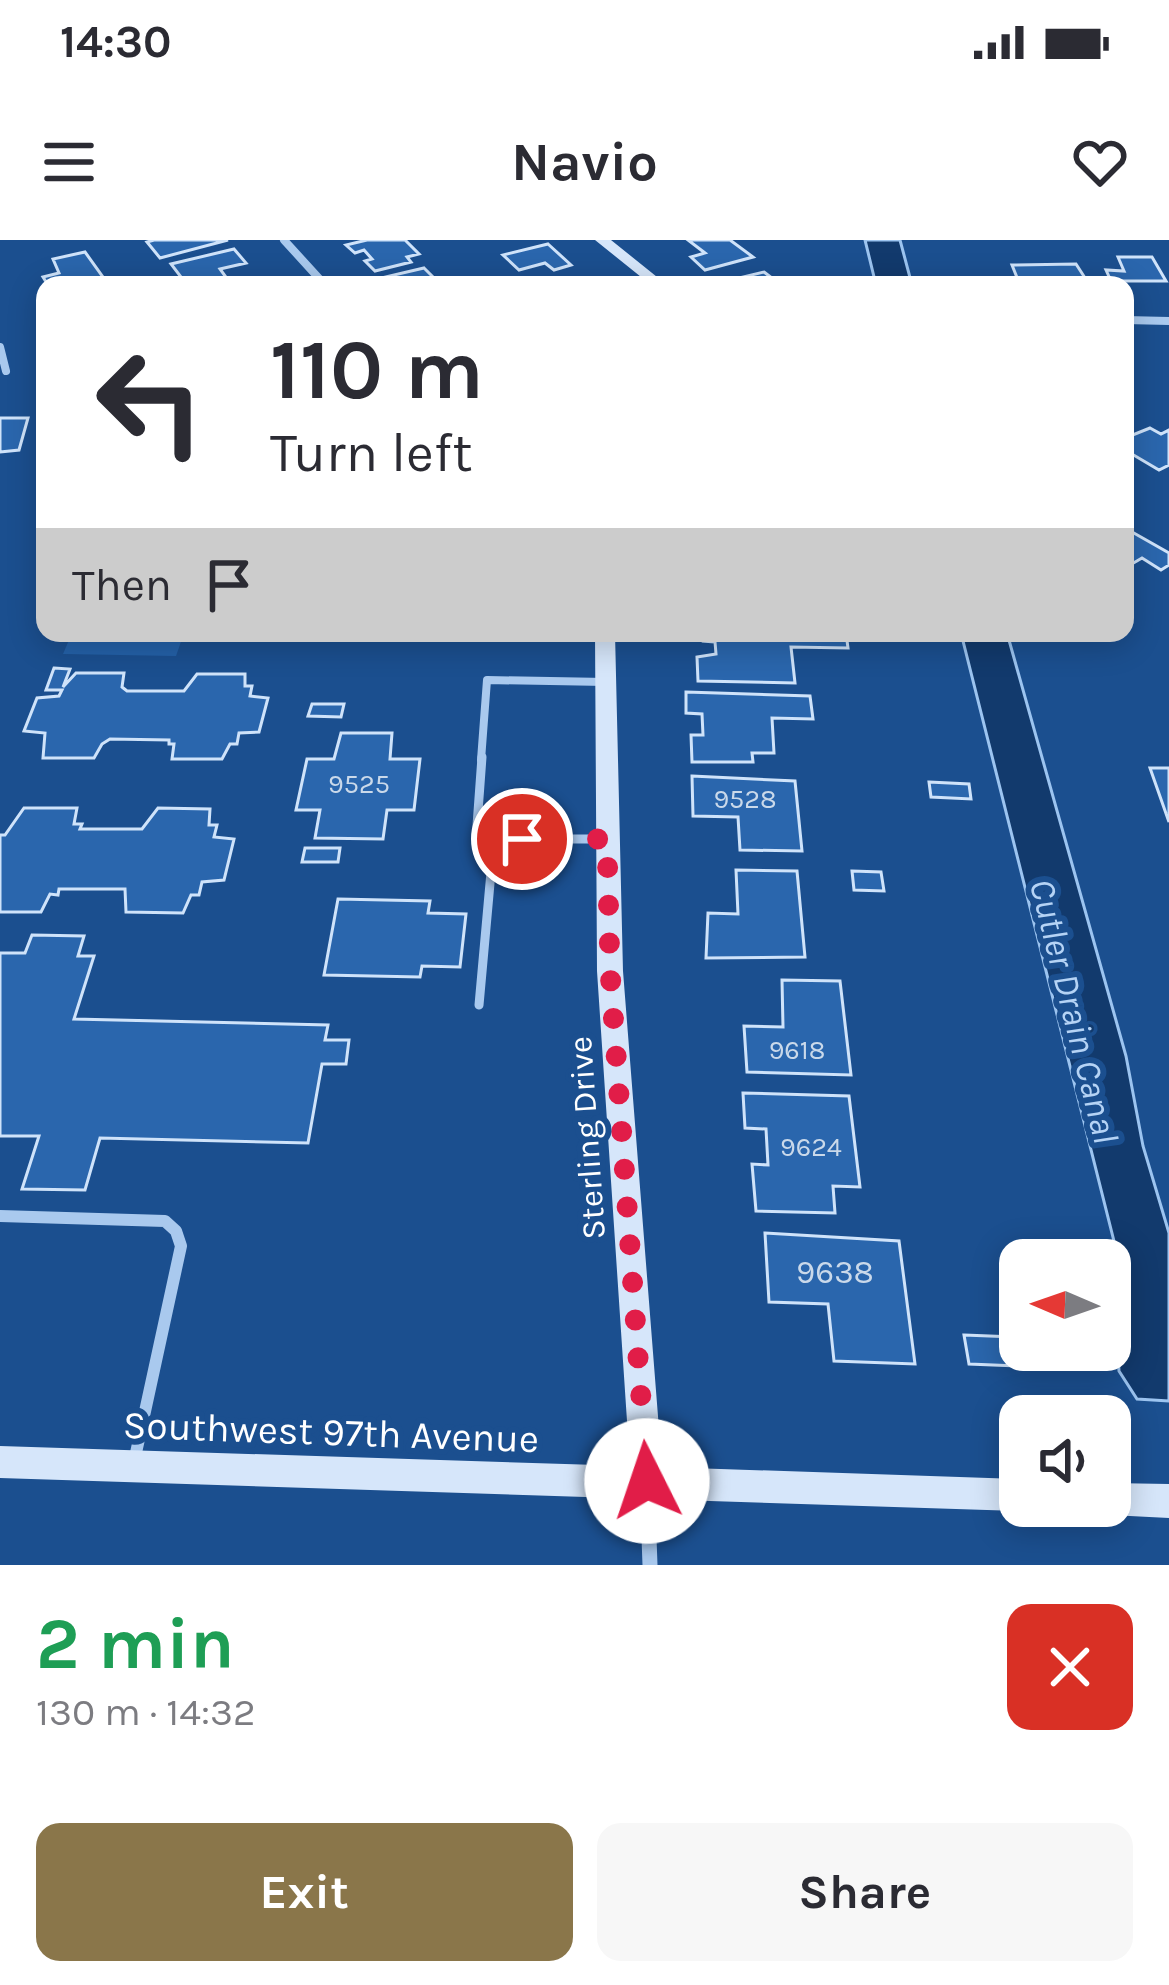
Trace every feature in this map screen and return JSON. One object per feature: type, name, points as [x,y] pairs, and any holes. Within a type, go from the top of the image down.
[{"type":"street","points":[[284,240],[317,276]]},
{"type":"street","points":[[602,240],[648,276]]},
{"type":"street","points":[[1134,320],[1169,321]]},
{"type":"street","points":[[0,346],[6,371]]},
{"type":"street","name":"Sterling Drive","points":[[605,642],[610,971],[650,1565]]},
{"type":"street","name":"Southwest 97th Avenue","points":[[0,1462],[999,1494]]},
{"type":"street","points":[[1131,1499],[1169,1501]]},
{"type":"lane","points":[[606,682],[488,680],[476,839],[607,839]]},
{"type":"lane","points":[[479,1005],[494,839]]},
{"type":"lane","points":[[0,1216],[165,1221],[176,1231],[181,1246],[133,1467]]},
{"type":"shaded area","points":[[68,642],[181,642],[176,656],[63,654]]},
{"type":"water","points":[[865,240],[900,240],[910,276],[874,276]]},
{"type":"water","name":"Cutler Drain Canal","points":[[963,642],[1010,642],[1126,1056],[1143,1146],[1169,1233],[1169,1401],[1137,1399],[1119,1371],[1131,1371],[1131,1239],[1113,1239]]},
{"type":"building","points":[[154,240],[228,240],[160,258],[147,242]]},
{"type":"building","points":[[405,240],[419,254],[407,257],[411,262],[375,271],[365,261],[372,259],[364,250],[355,253],[346,245]]},
{"type":"building","points":[[688,240],[730,240],[753,257],[705,270],[691,257],[705,253]]},
{"type":"building","points":[[548,244],[571,265],[554,270],[545,263],[519,270],[503,255]]},
{"type":"building","points":[[234,249],[246,263],[220,269],[225,276],[180,276],[171,264]]},
{"type":"building","points":[[85,252],[102,276],[47,276],[59,273],[53,259]]},
{"type":"building","points":[[1118,257],[1152,257],[1166,281],[1134,281],[1134,276],[1109,276],[1106,270],[1124,271]]},
{"type":"building","points":[[1076,264],[1084,276],[1016,276],[1012,265]]},
{"type":"building","points":[[424,268],[432,276],[390,276]]},
{"type":"building","points":[[0,418],[28,418],[19,450],[0,452]]},
{"type":"building","points":[[1150,428],[1161,434],[1169,430],[1169,465],[1159,470],[1134,455],[1134,434]]},
{"type":"building","points":[[1134,533],[1169,553],[1169,565],[1161,570],[1142,558],[1134,563]]},
{"type":"building","points":[[715,642],[847,642],[848,648],[791,647],[795,683],[698,681],[697,657],[716,654]]},
{"type":"building","points":[[54,668],[70,669],[63,687],[76,673],[124,673],[122,687],[127,691],[184,691],[197,674],[245,674],[245,686],[252,686],[250,696],[268,698],[259,732],[239,733],[237,744],[230,744],[222,759],[172,759],[174,744],[169,740],[110,739],[94,758],[43,758],[45,733],[24,731],[37,698],[59,696],[62,690],[46,690]]},
{"type":"building","points":[[686,692],[810,696],[813,719],[772,718],[774,753],[752,753],[753,762],[692,762],[691,735],[703,735],[702,714],[686,713]]},
{"type":"building","points":[[312,704],[344,704],[341,717],[308,716]]},
{"type":"building","points":[[341,733],[392,733],[390,759],[420,759],[414,810],[387,810],[383,839],[315,838],[320,810],[296,810],[307,759],[334,759]]},
{"type":"building","points":[[1150,768],[1169,768],[1169,822]]},
{"type":"building","points":[[692,776],[795,781],[802,851],[740,850],[738,817],[693,816]]},
{"type":"building","points":[[929,782],[969,784],[971,799],[931,797]]},
{"type":"building","points":[[24,808],[77,808],[74,824],[82,824],[80,829],[142,829],[158,808],[210,809],[209,825],[217,825],[214,837],[234,839],[224,880],[202,882],[199,895],[191,895],[183,913],[126,912],[125,889],[59,889],[58,895],[50,894],[41,912],[0,912],[0,835],[5,835]]},
{"type":"building","points":[[305,848],[340,848],[338,862],[302,862]]},
{"type":"building","points":[[736,870],[797,871],[805,957],[706,958],[708,913],[738,914]]},
{"type":"building","points":[[852,871],[881,872],[884,891],[854,890]]},
{"type":"building","points":[[338,899],[430,901],[428,913],[466,914],[460,967],[422,966],[420,977],[324,975]]},
{"type":"building","points":[[32,935],[84,936],[78,956],[94,956],[74,1019],[328,1025],[325,1040],[349,1040],[346,1064],[322,1064],[308,1143],[100,1138],[85,1190],[22,1189],[39,1136],[0,1136],[0,953],[25,953]]},
{"type":"building","points":[[782,980],[840,981],[851,1075],[747,1072],[744,1026],[783,1027]]},
{"type":"building","points":[[743,1093],[849,1096],[860,1187],[833,1186],[835,1213],[756,1211],[752,1164],[768,1165],[766,1129],[745,1128]]},
{"type":"building","points":[[765,1233],[899,1241],[915,1364],[834,1361],[828,1304],[769,1302]]},
{"type":"building","points":[[964,1335],[999,1336],[999,1365],[969,1364]]},
{"type":"route","points":[[522,839],[607,839],[610,971],[647,1481]]}]
